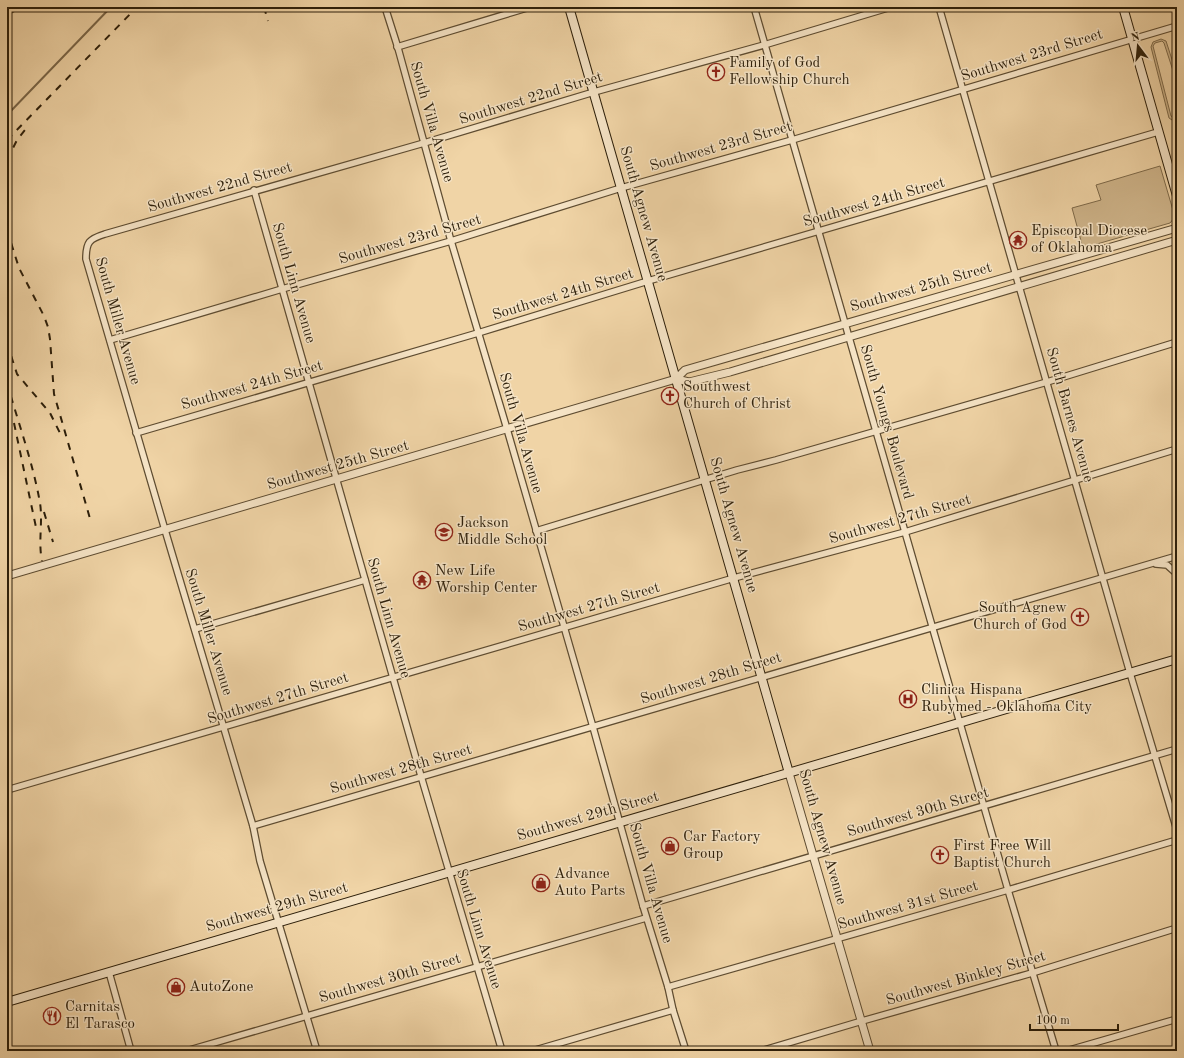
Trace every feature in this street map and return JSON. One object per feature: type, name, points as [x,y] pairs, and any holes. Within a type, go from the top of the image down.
[{"type":"main road","name":"South Agnew Avenue","points":[[569,7],[789,773]]},
{"type":"main road","points":[[1123,7],[1177,196]]},
{"type":"main road","name":"Southwest 29th Street","points":[[7,1002],[1177,659]]},
{"type":"street","points":[[7,11],[14,7]]},
{"type":"street","name":"South Villa Avenue","points":[[385,7],[451,241],[593,727],[646,918],[686,1051]]},
{"type":"street","points":[[397,47],[530,7]]},
{"type":"street","name":"South Youngs Boulevard","points":[[754,7],[1032,973],[1056,1051]]},
{"type":"street","name":"Southwest 22nd Street","points":[[88,243],[95,237],[104,234],[254,190],[424,143],[594,92],[764,45],[891,7]]},
{"type":"street","name":"South Barnes Avenue","points":[[939,7],[988,182],[1177,830]]},
{"type":"street","name":"Southwest 23rd Street","points":[[110,340],[451,241],[621,188],[792,140],[1177,26]]},
{"type":"street","name":"Southwest 24th Street","points":[[136,433],[1158,132]]},
{"type":"street","name":"South Linn Avenue","points":[[254,190],[421,776],[502,1051]]},
{"type":"street","name":"Southwest 25th Street","points":[[676,380],[684,370],[1177,228]]},
{"type":"street","name":"Southwest 25th Street","points":[[7,576],[676,380],[689,382],[730,372],[1177,240]]},
{"type":"street","name":"South Miller Avenue","points":[[88,243],[86,248],[86,259],[164,530],[253,826],[260,861],[317,1051]]},
{"type":"street","points":[[536,531],[705,480],[1047,382],[1177,342]]},
{"type":"street","name":"Southwest 27th Street","points":[[7,790],[224,728],[393,677],[564,629],[734,578],[905,532],[1177,449]]},
{"type":"street","name":"Southwest 28th Street","points":[[253,826],[762,676],[1177,556]]},
{"type":"street","points":[[1154,563],[1167,565],[1177,574]]},
{"type":"street","points":[[195,629],[365,580]]},
{"type":"street","name":"Southwest 30th Street","points":[[643,906],[984,807],[1177,749]]},
{"type":"street","name":"South Agnew Avenue","points":[[789,773],[870,1051]]},
{"type":"street","name":"Southwest 31st Street","points":[[668,987],[1177,840]]},
{"type":"street","name":"Southwest 30th Street","points":[[186,1051],[646,918]]},
{"type":"street","name":"Southwest Binkley Street","points":[[761,1051],[1032,973],[1177,928]]},
{"type":"street","points":[[109,972],[132,1051]]},
{"type":"street","points":[[532,1051],[673,1010]]},
{"type":"street","points":[[1066,1051],[1177,1019]]},
{"type":"shaded area","points":[[1161,39],[1166,41],[1177,75],[1177,83],[1164,43],[1162,41],[1155,43],[1153,46],[1171,116],[1177,118],[1177,120],[1172,120],[1169,118],[1151,47],[1153,42]]},
{"type":"shaded area","points":[[1160,166],[1175,217],[1170,223],[1083,248],[1072,208],[1101,200],[1096,185]]},
{"type":"waterway","points":[[7,115],[111,7]]},
{"type":"railway","points":[[7,140],[137,7]]},
{"type":"railway","points":[[264,7],[268,21]]},
{"type":"railway","points":[[7,160],[17,140],[28,126]]},
{"type":"railway","points":[[7,230],[19,268],[44,316],[48,327],[54,394],[91,522]]},
{"type":"railway","points":[[7,321],[8,325]]},
{"type":"railway","points":[[7,343],[17,374],[50,413],[60,433]]},
{"type":"railway","points":[[7,383],[29,458],[40,503],[40,547],[42,561]]},
{"type":"railway","points":[[14,423],[37,532]]},
{"type":"railway","points":[[44,512],[53,542]]},
{"type":"place","name":"Family of God Fellowship Church","points":[[716,72]]},
{"type":"place","name":"Episcopal Diocese of Oklahoma","points":[[1018,240]]},
{"type":"place","name":"Southwest Church of Christ","points":[[670,396]]},
{"type":"place","name":"Jackson Middle School","points":[[444,532]]},
{"type":"place","name":"New Life Worship Center","points":[[422,580]]},
{"type":"place","name":"South Agnew Church of God","points":[[1080,617]]},
{"type":"place","name":"Clinica Hispana Rubymed - Oklahoma City","points":[[908,699]]},
{"type":"place","name":"Car Factory Group","points":[[670,846]]},
{"type":"place","name":"First Free Will Baptist Church","points":[[940,855]]},
{"type":"place","name":"Advance Auto Parts","points":[[541,883]]},
{"type":"place","name":"AutoZone","points":[[176,987]]},
{"type":"place","name":"Carnitas El Tarasco","points":[[52,1016]]}]
